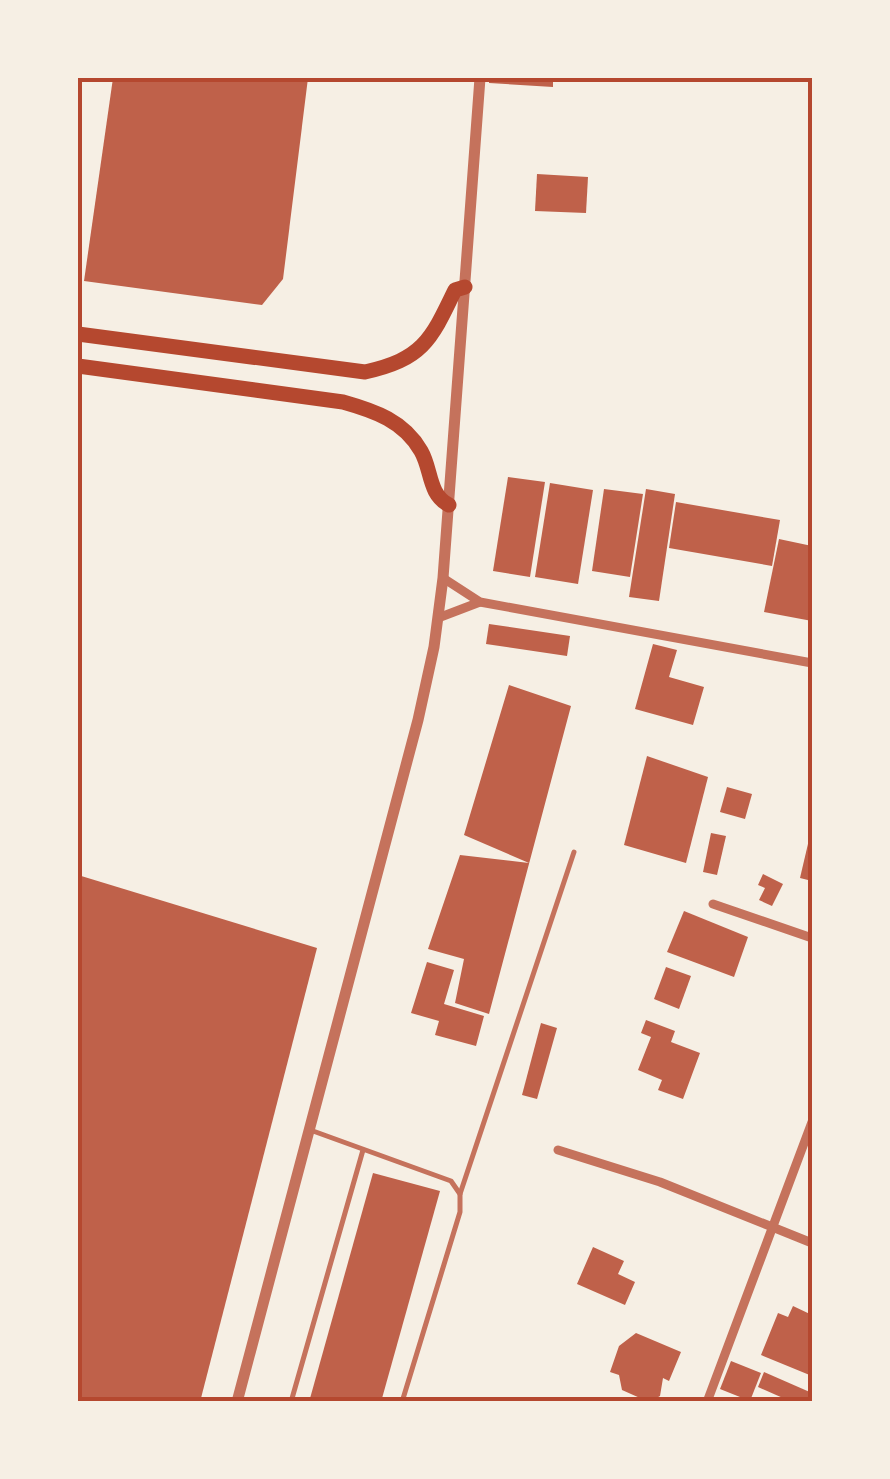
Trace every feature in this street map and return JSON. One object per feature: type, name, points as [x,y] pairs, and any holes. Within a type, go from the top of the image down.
[{"type":"main road","points":[[78,334],[365,372],[407,358],[424,344],[438,328],[455,290],[465,286]]},
{"type":"main road","points":[[78,366],[343,402],[380,414],[410,436],[422,452],[437,496],[449,505]]},
{"type":"street","points":[[237,1402],[418,720],[438,618],[480,78]]},
{"type":"street","points":[[443,578],[480,602],[812,663]]},
{"type":"street","points":[[438,618],[480,602]]},
{"type":"street","points":[[713,904],[812,938]]},
{"type":"street","points":[[706,1402],[812,1122]]},
{"type":"street","points":[[558,1150],[660,1182],[812,1243]]},
{"type":"lane","points":[[402,1402],[460,1212],[460,1194],[574,852]]},
{"type":"lane","points":[[310,1130],[451,1181],[460,1194]]},
{"type":"lane","points":[[291,1402],[363,1150]]},
{"type":"building","points":[[113,78],[308,78],[283,279],[262,305],[84,281]]},
{"type":"building","points":[[489,78],[553,78],[553,87],[489,83]]},
{"type":"building","points":[[537,174],[588,177],[586,213],[535,211]]},
{"type":"building","points":[[508,477],[545,482],[530,577],[493,571]]},
{"type":"building","points":[[550,483],[593,490],[578,584],[535,577]]},
{"type":"building","points":[[604,489],[643,494],[630,577],[592,571]]},
{"type":"building","points":[[646,489],[675,494],[659,601],[629,597]]},
{"type":"building","points":[[676,502],[780,520],[772,566],[669,548]]},
{"type":"building","points":[[779,539],[812,546],[812,621],[764,612]]},
{"type":"building","points":[[489,624],[570,636],[567,656],[486,644]]},
{"type":"building","points":[[653,644],[677,650],[669,677],[704,687],[693,725],[635,709]]},
{"type":"building","points":[[509,685],[571,706],[489,1014],[455,1003],[464,959],[428,949],[460,855],[529,863],[464,835]]},
{"type":"building","points":[[647,756],[708,777],[686,863],[624,845]]},
{"type":"building","points":[[727,787],[752,794],[745,819],[720,812]]},
{"type":"building","points":[[812,832],[812,881],[800,878]]},
{"type":"building","points":[[711,833],[726,836],[717,875],[703,872]]},
{"type":"building","points":[[763,874],[783,884],[772,906],[759,900],[765,888],[758,885]]},
{"type":"building","points":[[78,875],[317,948],[200,1402],[78,1402]]},
{"type":"building","points":[[684,911],[748,937],[734,977],[667,952]]},
{"type":"building","points":[[427,962],[454,970],[444,1004],[484,1016],[476,1046],[435,1035],[439,1021],[411,1013]]},
{"type":"building","points":[[666,967],[691,976],[679,1009],[654,999]]},
{"type":"building","points":[[646,1020],[675,1031],[671,1042],[700,1053],[683,1099],[658,1090],[662,1080],[638,1070],[651,1037],[641,1033]]},
{"type":"building","points":[[541,1023],[557,1028],[537,1099],[522,1095]]},
{"type":"building","points":[[373,1173],[440,1191],[381,1402],[309,1402]]},
{"type":"building","points":[[593,1247],[624,1261],[618,1274],[635,1282],[625,1305],[577,1284]]},
{"type":"building","points":[[793,1306],[812,1315],[808,1326],[812,1328],[812,1376],[761,1355],[778,1313],[788,1317]]},
{"type":"building","points":[[636,1333],[681,1352],[669,1381],[663,1378],[660,1396],[649,1402],[622,1390],[619,1375],[610,1372],[619,1346]]},
{"type":"building","points":[[731,1361],[761,1373],[750,1401],[720,1389]]},
{"type":"building","points":[[764,1372],[812,1393],[812,1402],[792,1402],[758,1387]]}]
